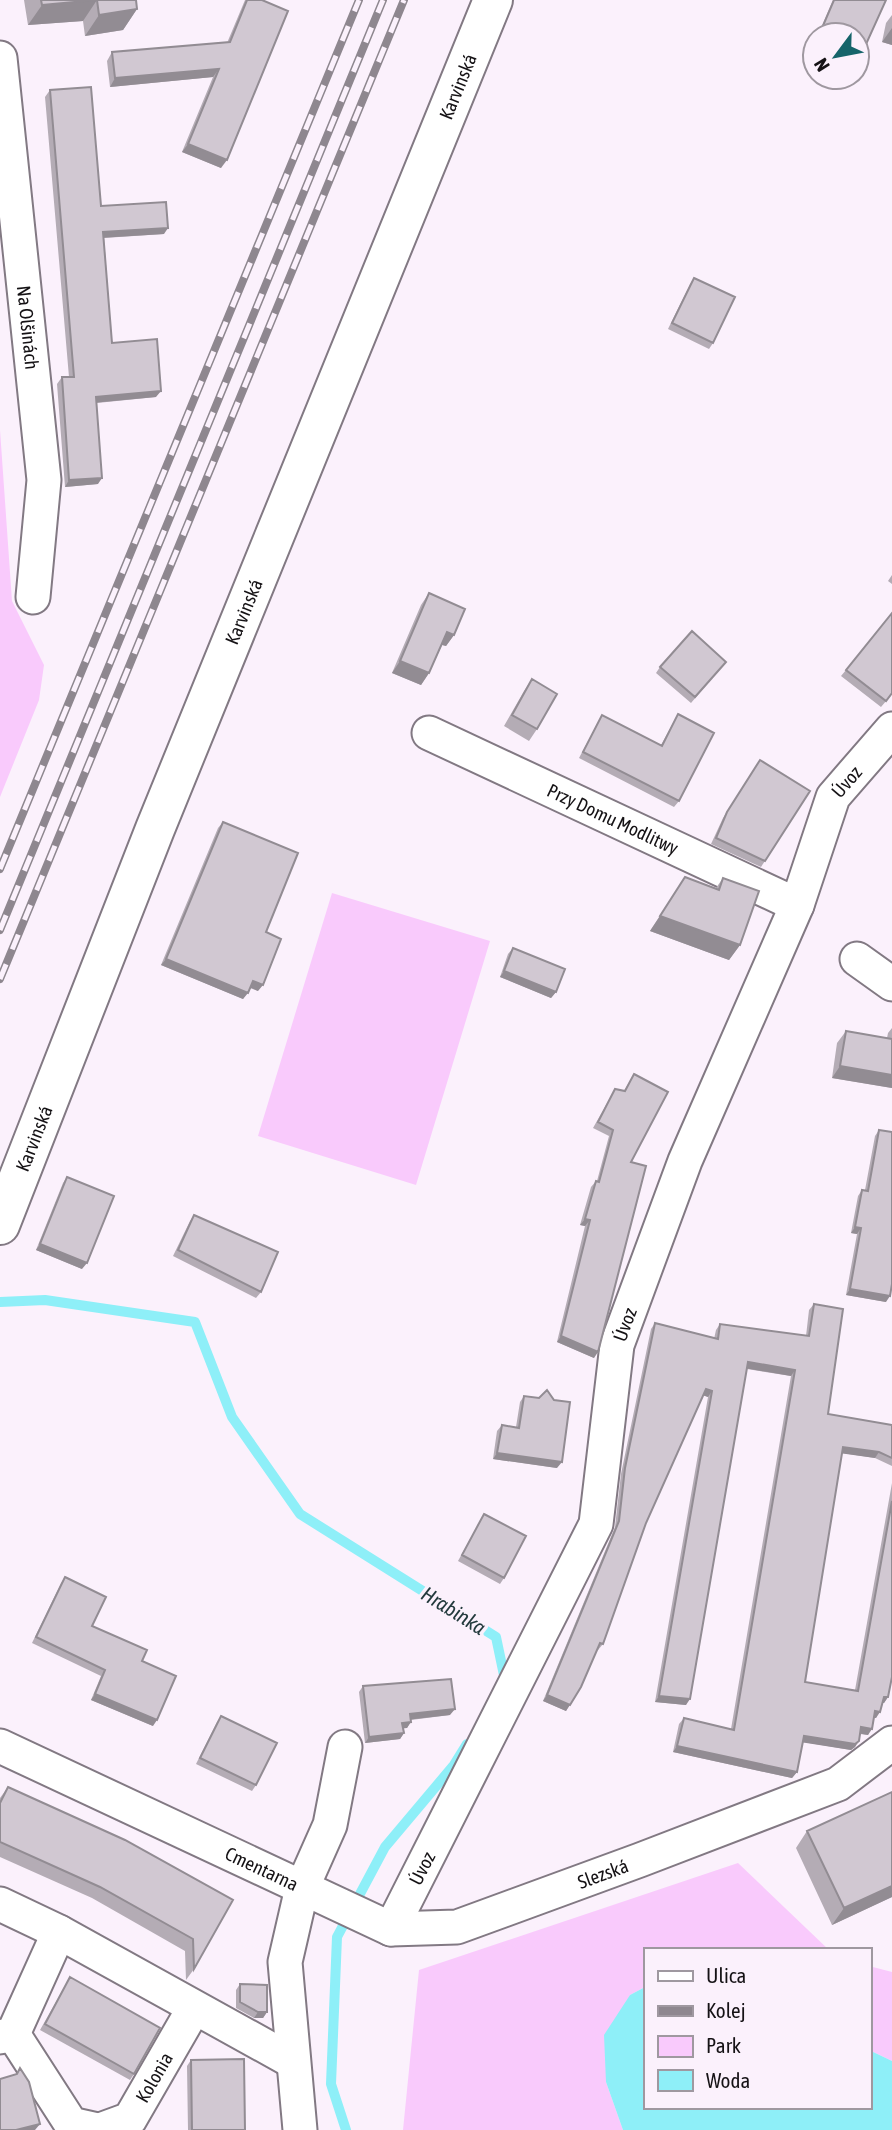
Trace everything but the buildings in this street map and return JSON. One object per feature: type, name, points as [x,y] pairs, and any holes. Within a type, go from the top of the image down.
[{"type":"main road","name":"Karvinská","points":[[0,1225],[155,829],[494,0]]},
{"type":"street","name":"Na Olšinách","points":[[0,58],[44,480],[33,597]]},
{"type":"street","name":"Úvoz","points":[[379,1924],[596,1524],[617,1345],[685,1161],[797,905],[833,797],[892,729]]},
{"type":"street","name":"Przy Domu Modlitwy","points":[[429,733],[797,905]]},
{"type":"street","points":[[857,959],[892,984]]},
{"type":"street","name":"Slezská","points":[[309,1891],[379,1924],[457,1927],[838,1784],[892,1743]]},
{"type":"street","name":"Cmentarna","points":[[0,1746],[309,1891],[285,1962],[300,2130]]},
{"type":"street","points":[[309,1891],[331,1825],[345,1746]]},
{"type":"street","points":[[0,1904],[59,1932],[292,2060]]},
{"type":"street","name":"Kolonia","points":[[59,1932],[6,2035],[71,2124],[99,2130],[131,2119],[194,2008]]},
{"type":"green space","points":[[0,430],[12,601],[44,665],[39,700],[0,797]]},
{"type":"green space","points":[[332,893],[490,941],[416,1185],[258,1136]]},
{"type":"green space","points":[[738,1863],[827,1948],[644,1948],[644,1988],[630,1995],[606,2082],[623,2130],[403,2130],[419,1970]]},
{"type":"green space","points":[[871,1967],[892,1972],[892,2061],[871,2051]]},
{"type":"water","points":[[644,1988],[644,2109],[871,2109],[871,2051],[892,2061],[892,2130],[623,2130],[606,2082],[604,2035],[630,1995]]},
{"type":"waterway","name":"Hrabinka","points":[[0,1302],[45,1300],[195,1322],[232,1417],[300,1514],[496,1637],[505,1680]]},
{"type":"waterway","name":"Hrabinka","points":[[346,2130],[331,2084],[337,1937],[385,1847],[454,1765],[467,1744]]},
{"type":"railway","points":[[0,869],[359,0]]},
{"type":"railway","points":[[0,930],[383,0]]},
{"type":"railway","points":[[0,979],[404,0]]}]
